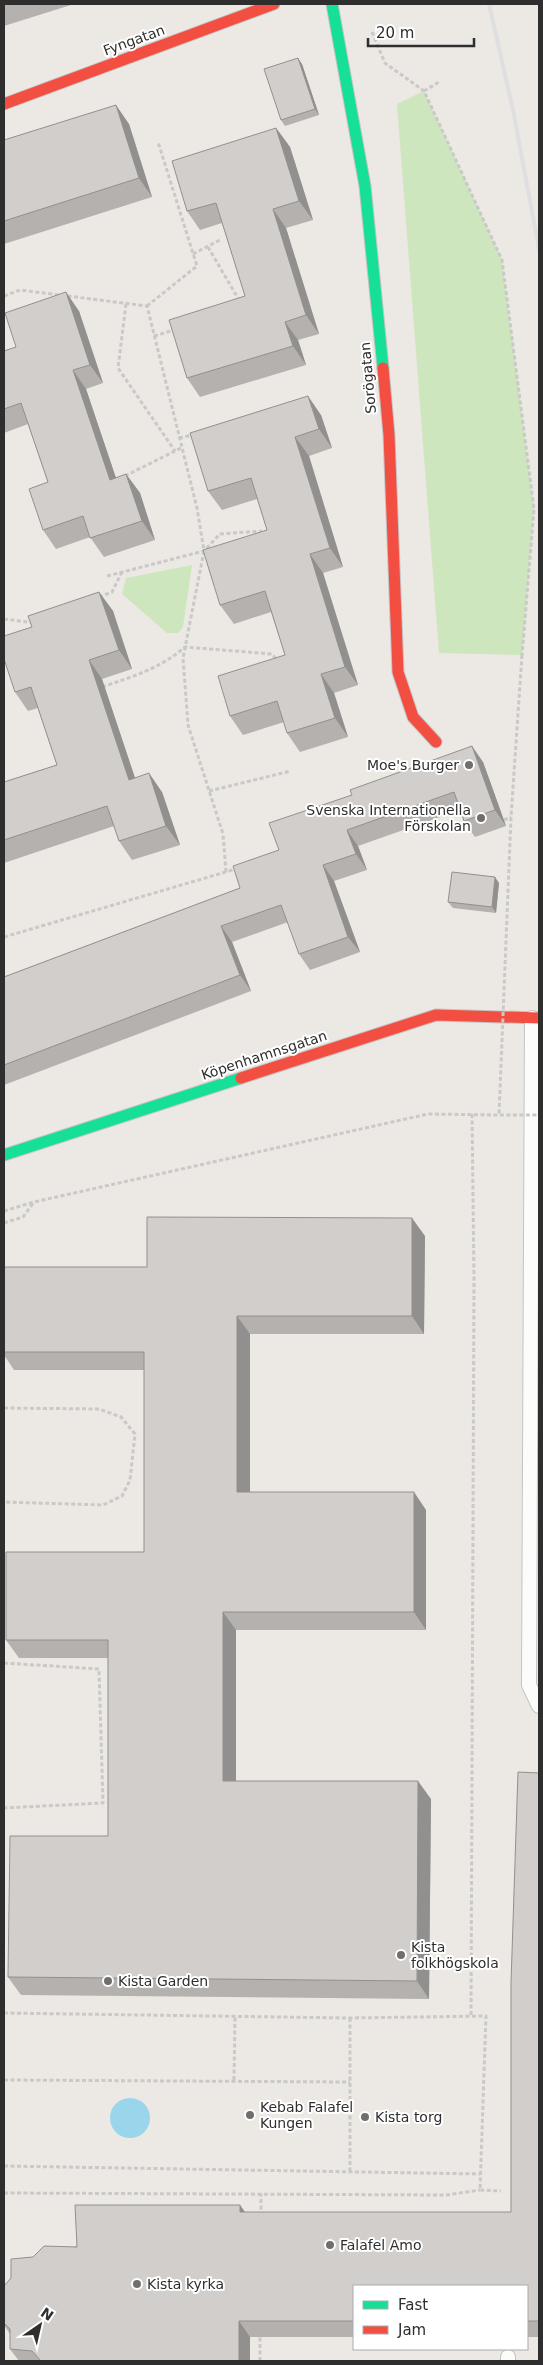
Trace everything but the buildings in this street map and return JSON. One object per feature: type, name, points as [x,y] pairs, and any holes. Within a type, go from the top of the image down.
[{"type":"street","name":"Fyngatan","points":[[4,104],[274,4]]},
{"type":"street","name":"Sorögatan","points":[[332,4],[365,186],[388,435],[398,672],[413,717],[436,742]]},
{"type":"street","name":"Köpenhamnsgatan","points":[[4,1155],[436,1015],[536,1018]]},
{"type":"lane","points":[[536,1018],[529,1685],[539,1706]]},
{"type":"path","points":[[370,29],[385,63],[424,91],[502,260],[534,509],[511,817],[499,1115]]},
{"type":"path","points":[[424,91],[439,82]]},
{"type":"path","points":[[4,296],[20,290],[147,306],[197,266],[158,142]]},
{"type":"path","points":[[193,254],[220,240]]},
{"type":"path","points":[[208,247],[243,308]]},
{"type":"path","points":[[126,304],[118,368],[175,451]]},
{"type":"path","points":[[147,306],[197,508],[204,551],[183,658],[188,725],[223,834],[226,872]]},
{"type":"path","points":[[154,336],[181,328]]},
{"type":"path","points":[[179,438],[196,434]]},
{"type":"path","points":[[124,476],[181,448]]},
{"type":"path","points":[[534,509],[539,509]]},
{"type":"path","points":[[106,576],[204,551],[220,534],[262,531]]},
{"type":"path","points":[[96,599],[112,592],[123,572]]},
{"type":"path","points":[[4,620],[37,623],[30,629]]},
{"type":"path","points":[[98,688],[153,670],[169,661],[185,647],[272,654],[282,668]]},
{"type":"path","points":[[209,791],[291,771]]},
{"type":"path","points":[[504,820],[511,817]]},
{"type":"path","points":[[4,937],[243,866]]},
{"type":"path","points":[[471,2015],[474,1279],[472,1113]]},
{"type":"path","points":[[4,1211],[34,1202],[428,1114],[539,1115]]},
{"type":"path","points":[[4,1223],[24,1217],[34,1202]]},
{"type":"path","points":[[4,1408],[99,1409],[121,1417],[135,1434],[130,1480],[122,1496],[103,1505],[4,1502]]},
{"type":"path","points":[[4,1663],[99,1669],[103,1803],[4,1808]]},
{"type":"path","points":[[4,2013],[350,2018],[486,2016],[480,2190]]},
{"type":"path","points":[[234,2080],[235,2016]]},
{"type":"path","points":[[350,2018],[350,2172]]},
{"type":"path","points":[[4,2080],[350,2082]]},
{"type":"path","points":[[4,2166],[480,2174]]},
{"type":"path","points":[[4,2193],[446,2195],[480,2190],[501,2191]]},
{"type":"path","points":[[261,2194],[261,2219]]},
{"type":"path","points":[[260,2324],[260,2361]]},
{"type":"green space","points":[[424,91],[502,260],[534,509],[522,655],[439,653],[397,104]]},
{"type":"green space","points":[[192,565],[183,627],[178,633],[167,633],[122,594],[126,578]]},
{"type":"water","points":[[130,2098],[144,2104],[150,2118],[144,2132],[130,2138],[116,2132],[110,2118],[116,2104]]},
{"type":"railway","points":[[489,4],[513,110],[539,249]]},
{"type":"traffic: fast","points":[[332,4],[365,186],[383,368]]},
{"type":"traffic: fast","points":[[4,1155],[241,1078]]},
{"type":"traffic: jam","points":[[4,104],[274,4]]},
{"type":"traffic: jam","points":[[383,368],[389,435],[398,672],[413,717],[436,742]]},
{"type":"traffic: jam","points":[[241,1078],[436,1015],[539,1018]]},
{"type":"place","name":"Moe's Burger","points":[[469,765]]},
{"type":"place","name":"Svenska Internationella Förskolan","points":[[481,818]]},
{"type":"place","name":"Kista folkhögskola","points":[[401,1955]]},
{"type":"place","name":"Kista Garden","points":[[108,1981]]},
{"type":"place","name":"Kebab Falafel Kungen","points":[[250,2115]]},
{"type":"place","name":"Kista torg","points":[[365,2117]]},
{"type":"place","name":"Falafel Amo","points":[[330,2245]]},
{"type":"place","name":"Kista kyrka","points":[[137,2284]]}]
